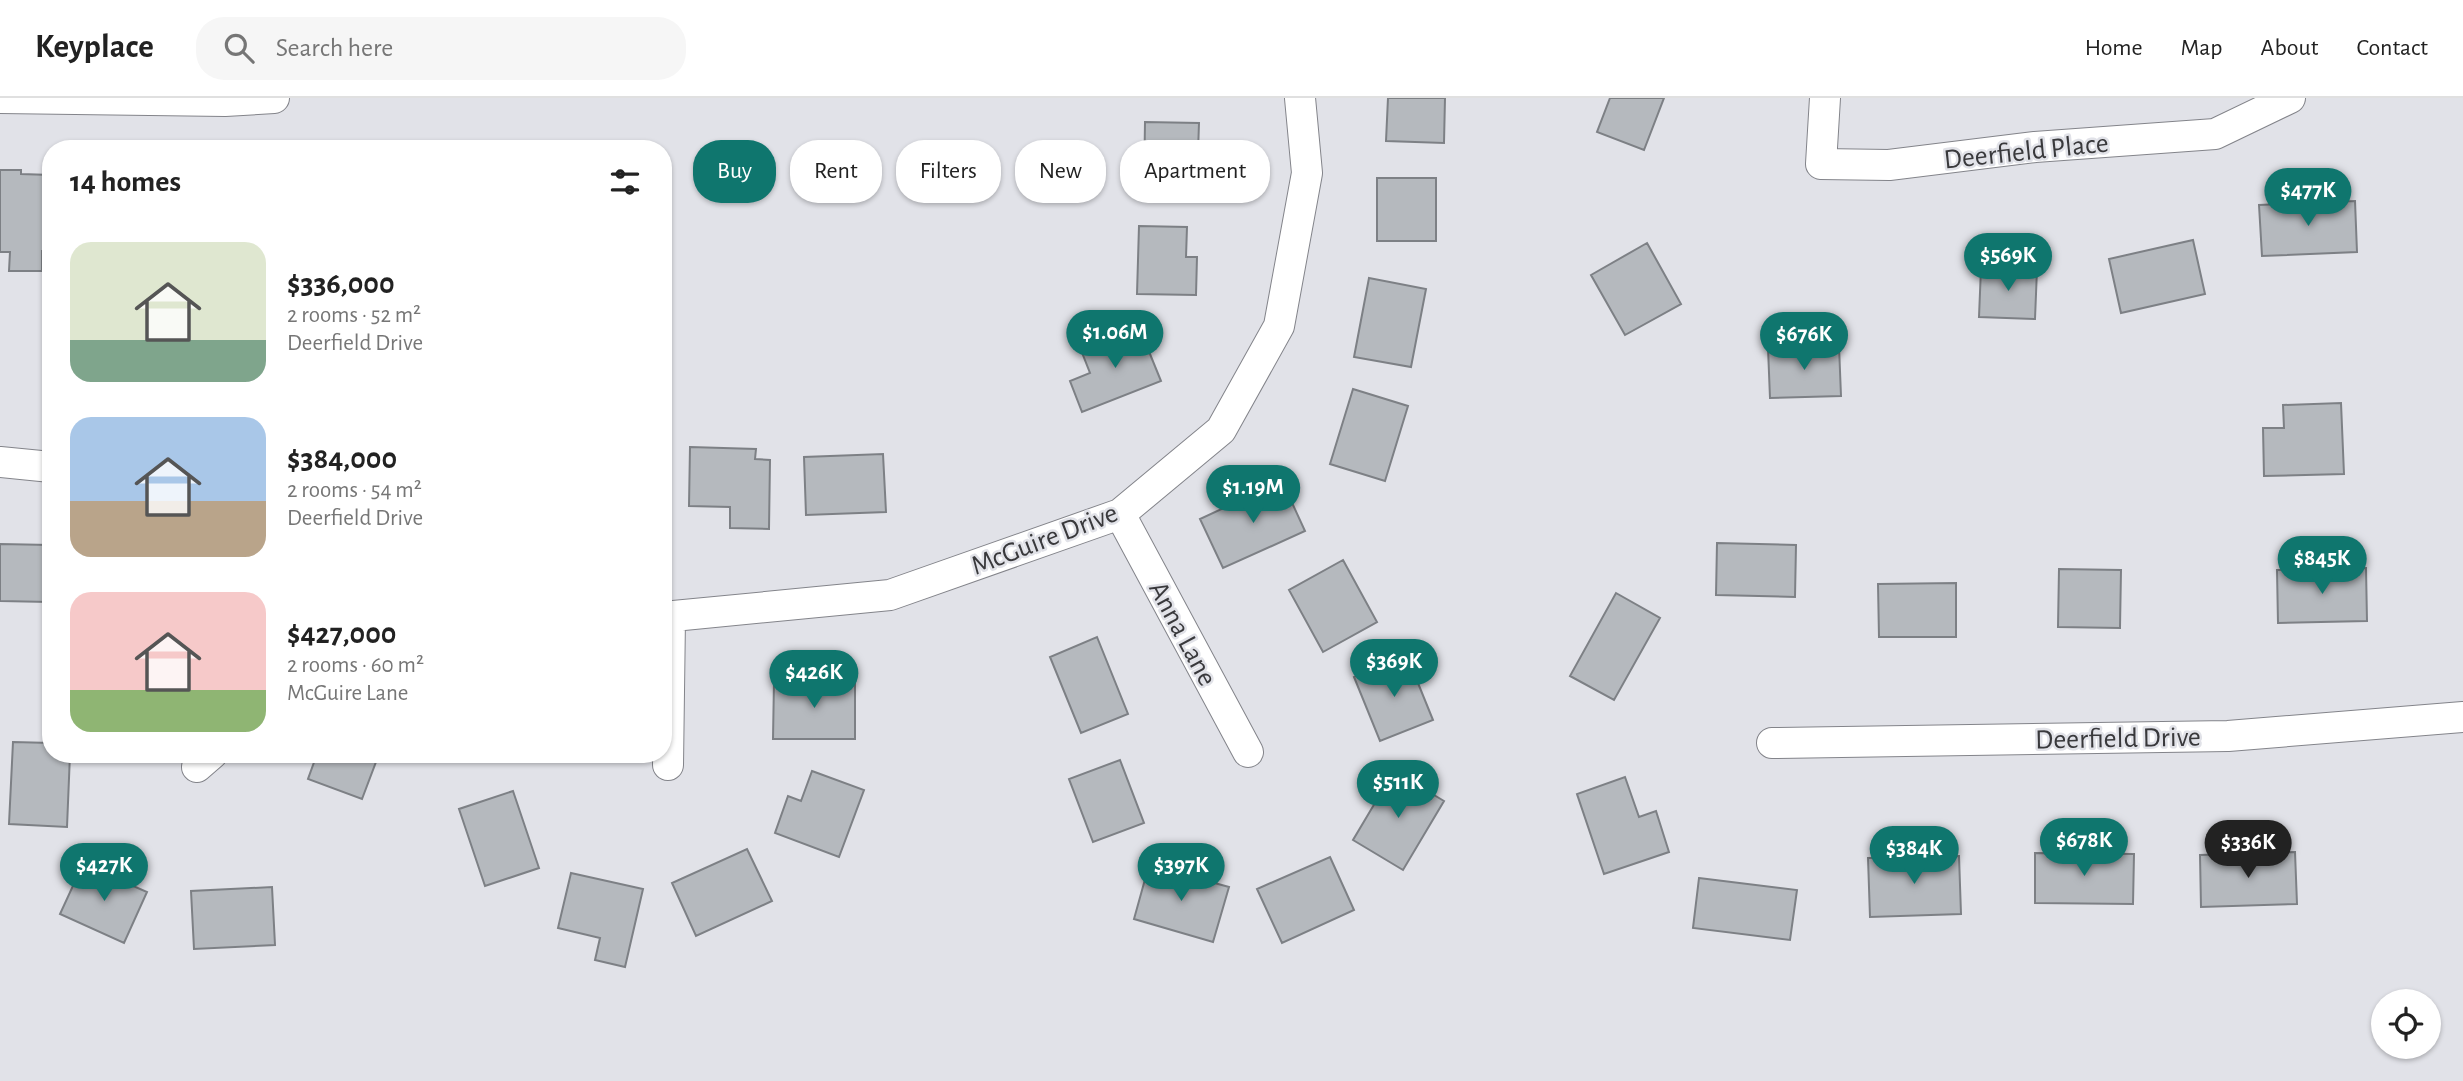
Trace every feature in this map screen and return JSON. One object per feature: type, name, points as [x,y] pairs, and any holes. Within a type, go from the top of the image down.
[{"type":"street","points":[[0,98],[225,101],[274,98]]},
{"type":"street","name":"McGuire Drive","points":[[672,617],[890,595],[1120,514],[1221,430],[1279,326],[1307,173],[1300,98]]},
{"type":"street","name":"Deerfield Place","points":[[1825,98],[1821,164],[1889,165],[2035,147],[2215,134],[2290,98]]},
{"type":"street","points":[[0,462],[42,466]]},
{"type":"street","name":"Anna Lane","points":[[1120,514],[1248,752]]},
{"type":"street","name":"Deerfield Drive","points":[[1772,743],[2228,736],[2463,717]]},
{"type":"building","points":[[1388,98],[1445,98],[1444,143],[1386,141]]},
{"type":"building","points":[[1610,98],[1664,98],[1644,150],[1597,132]]},
{"type":"building","points":[[1145,122],[1199,123],[1198,140],[1145,140]]},
{"type":"building","points":[[0,170],[21,170],[21,174],[42,175],[42,271],[9,271],[10,252],[0,252]]},
{"type":"building","points":[[1377,178],[1436,178],[1436,241],[1377,241]]},
{"type":"building","points":[[2355,201],[2357,252],[2262,256],[2259,205]]},
{"type":"building","points":[[1139,226],[1187,227],[1186,257],[1197,257],[1196,295],[1137,294]]},
{"type":"building","points":[[2193,240],[2205,294],[2121,313],[2109,259]]},
{"type":"building","points":[[1647,243],[1681,304],[1625,335],[1591,275]]},
{"type":"building","points":[[1981,268],[2037,269],[2035,319],[1979,317]]},
{"type":"building","points":[[1369,278],[1426,289],[1411,367],[1354,357]]},
{"type":"building","points":[[1139,327],[1161,381],[1082,412],[1070,381],[1090,373],[1081,350]]},
{"type":"building","points":[[1839,346],[1841,396],[1770,398],[1768,348]]},
{"type":"building","points":[[1353,389],[1408,406],[1385,481],[1330,464]]},
{"type":"building","points":[[2341,403],[2344,474],[2264,476],[2263,428],[2284,428],[2283,405]]},
{"type":"building","points":[[690,447],[756,449],[755,459],[770,460],[769,529],[730,528],[730,507],[689,506]]},
{"type":"building","points":[[883,454],[886,512],[806,515],[804,457]]},
{"type":"building","points":[[1282,481],[1305,531],[1223,568],[1200,519]]},
{"type":"building","points":[[1717,543],[1796,545],[1795,597],[1716,595]]},
{"type":"building","points":[[0,544],[42,545],[42,602],[0,601]]},
{"type":"building","points":[[1343,560],[1377,622],[1323,652],[1289,590]]},
{"type":"building","points":[[2366,568],[2367,621],[2278,623],[2277,570]]},
{"type":"building","points":[[2059,569],[2121,570],[2120,628],[2058,627]]},
{"type":"building","points":[[1956,583],[1956,637],[1879,637],[1878,584]]},
{"type":"building","points":[[1616,593],[1660,618],[1614,700],[1570,676]]},
{"type":"building","points":[[1097,637],[1128,714],[1081,733],[1050,657]]},
{"type":"building","points":[[1407,656],[1433,720],[1380,741],[1354,677]]},
{"type":"building","points":[[774,681],[855,682],[855,739],[773,739]]},
{"type":"building","points":[[13,742],[42,743],[42,763],[70,763],[67,827],[9,824]]},
{"type":"building","points":[[1120,760],[1144,823],[1093,842],[1069,779]]},
{"type":"building","points":[[314,763],[376,763],[362,799],[308,779]]},
{"type":"building","points":[[812,771],[864,790],[839,857],[775,833],[788,796],[801,801]]},
{"type":"building","points":[[1394,771],[1444,801],[1403,870],[1353,840]]},
{"type":"building","points":[[1625,777],[1639,817],[1656,811],[1669,852],[1604,874],[1577,794]]},
{"type":"building","points":[[513,791],[539,868],[485,886],[459,809]]},
{"type":"building","points":[[747,849],[772,901],[696,936],[672,883]]},
{"type":"building","points":[[2295,852],[2297,904],[2201,907],[2200,855]]},
{"type":"building","points":[[2035,853],[2134,854],[2133,904],[2035,903]]},
{"type":"building","points":[[1959,856],[1961,914],[1870,917],[1868,858]]},
{"type":"building","points":[[1330,857],[1354,910],[1282,943],[1257,889]]},
{"type":"building","points":[[83,864],[147,892],[124,943],[60,914]]},
{"type":"building","points":[[1149,865],[1229,887],[1213,942],[1134,919]]},
{"type":"building","points":[[571,873],[643,889],[625,967],[595,960],[600,938],[558,928]]},
{"type":"building","points":[[1699,878],[1797,890],[1790,940],[1693,928]]},
{"type":"building","points":[[272,887],[275,945],[194,949],[191,891]]}]
